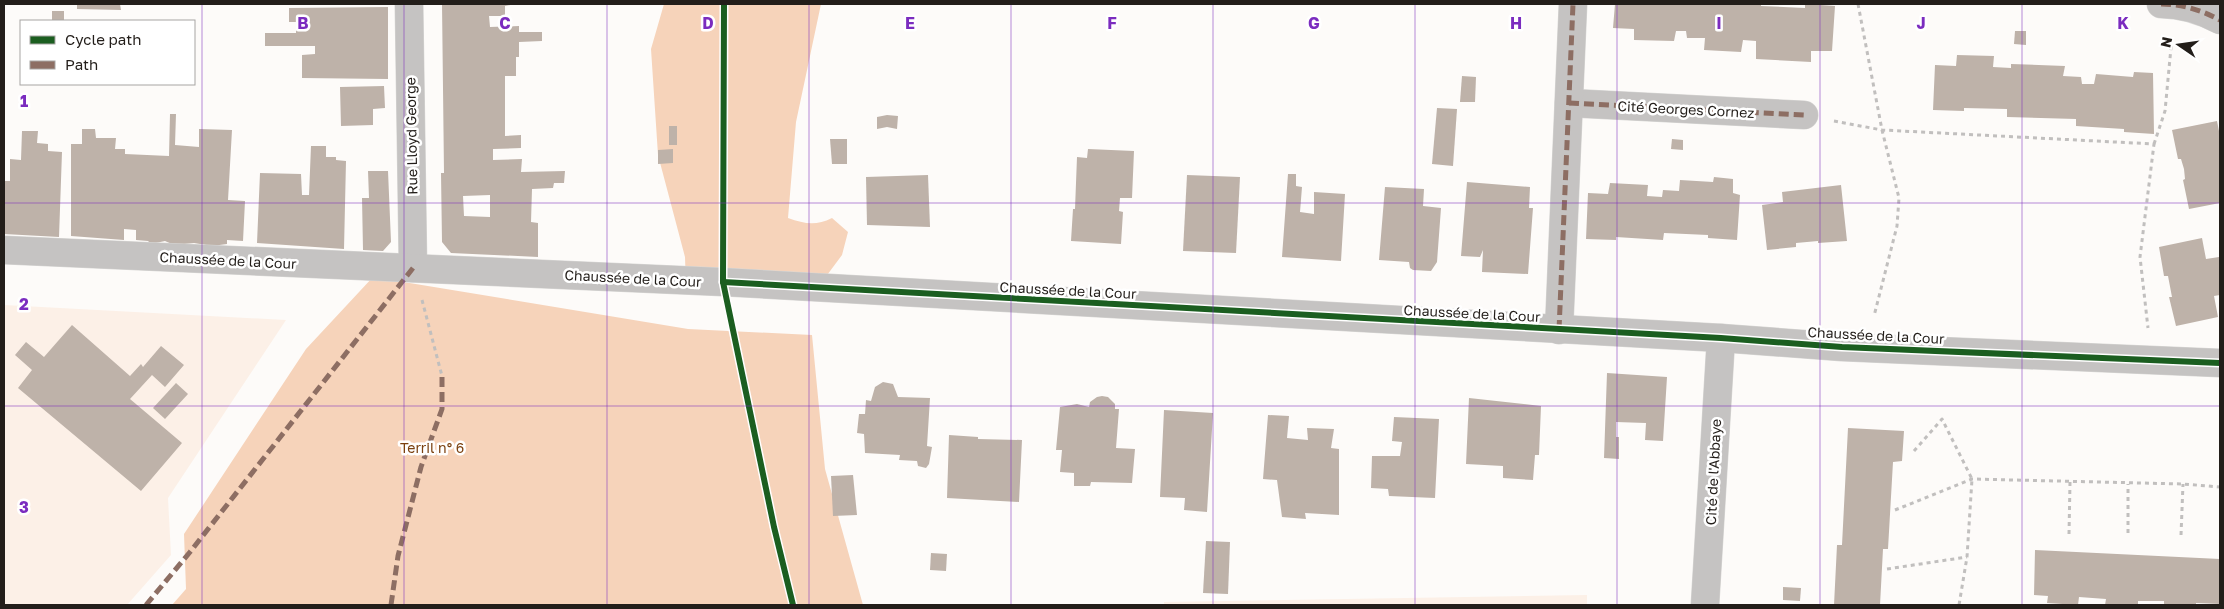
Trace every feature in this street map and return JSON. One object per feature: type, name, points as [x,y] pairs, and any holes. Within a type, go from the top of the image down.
[{"type":"street","name":"Rue Lloyd George","points":[[409,4],[413,268]]},
{"type":"street","points":[[1559,330],[1573,4]]},
{"type":"street","points":[[2161,4],[2176,4],[2206,13],[2220,20]]},
{"type":"street","name":"Cité Georges Cornez","points":[[1569,103],[1804,115]]},
{"type":"street","name":"Chaussée de la Cour","points":[[4,250],[733,283],[1721,338],[1866,348],[2220,363]]},
{"type":"street","name":"Cité de l'Abbaye","points":[[1706,605],[1721,338]]},
{"type":"path","points":[[1858,4],[1882,130],[1900,198],[1897,226],[1866,348]]},
{"type":"path","points":[[2151,360],[2140,258],[2154,144],[2165,111],[2176,4]]},
{"type":"path","points":[[1804,115],[1882,130],[2154,144]]},
{"type":"path","points":[[413,268],[442,376]]},
{"type":"path","points":[[1914,451],[1942,419],[1972,479],[1967,557],[1959,605]]},
{"type":"path","points":[[1895,510],[1972,479],[2183,484],[2220,487]]},
{"type":"path","points":[[2069,534],[2070,482]]},
{"type":"path","points":[[2128,484],[2128,533]]},
{"type":"path","points":[[2181,535],[2183,484]]},
{"type":"path","points":[[1887,569],[1967,557]]},
{"type":"shaded area","points":[[4,305],[286,320],[168,498],[171,555],[127,605],[4,605]]},
{"type":"shaded area","points":[[1587,595],[1587,605],[1164,605],[1164,602]]},
{"type":"green space","points":[[664,4],[821,4],[796,122],[788,218],[810,223],[832,218],[848,232],[842,255],[813,294],[686,288],[685,257],[658,155],[651,49]]},
{"type":"green space","name":"Terril n° 6","points":[[373,277],[688,329],[812,335],[825,469],[863,605],[172,605],[186,589],[184,534],[306,349]]},
{"type":"building","points":[[77,4],[120,4],[121,10],[77,9]]},
{"type":"building","points":[[442,4],[515,4],[505,6],[505,16],[489,16],[490,27],[519,26],[519,32],[542,32],[542,41],[519,42],[519,57],[516,57],[516,76],[505,76],[505,136],[521,135],[521,148],[493,149],[493,160],[522,159],[521,172],[565,171],[564,183],[554,183],[553,188],[532,189],[531,222],[538,223],[538,257],[451,253],[442,242],[441,173],[444,173]],"holes":[[[490,195],[490,217],[464,216],[463,196]]]},
{"type":"building","points":[[1615,4],[1761,4],[1761,6],[1805,8],[1805,4],[1835,6],[1832,51],[1811,51],[1811,62],[1756,59],[1756,41],[1743,40],[1741,52],[1704,50],[1705,38],[1687,38],[1686,31],[1676,31],[1674,41],[1634,40],[1634,29],[1613,28]]},
{"type":"building","points":[[388,7],[388,79],[302,78],[302,55],[315,54],[315,46],[265,46],[265,33],[296,33],[296,22],[289,22],[289,8]]},
{"type":"building","points":[[52,11],[64,11],[64,20],[52,20]]},
{"type":"building","points":[[2015,31],[2026,31],[2026,45],[2014,44]]},
{"type":"building","points":[[1957,55],[1994,56],[1993,67],[2011,68],[2011,64],[2065,66],[2063,76],[2081,77],[2082,84],[2094,84],[2096,74],[2133,77],[2134,72],[2153,73],[2154,134],[2124,132],[2124,129],[2076,126],[2076,119],[2007,117],[2007,109],[1964,108],[1964,111],[1933,110],[1935,65],[1956,66]]},
{"type":"building","points":[[1462,76],[1476,77],[1475,102],[1460,102]]},
{"type":"building","points":[[384,86],[385,108],[373,109],[373,125],[341,126],[340,87]]},
{"type":"building","points":[[1437,108],[1457,109],[1453,166],[1432,164]]},
{"type":"building","points":[[170,114],[176,114],[175,145],[199,147],[199,129],[232,130],[228,200],[245,201],[243,241],[227,240],[227,244],[212,246],[194,243],[174,245],[165,241],[151,244],[148,241],[136,240],[136,230],[124,229],[124,240],[71,236],[71,144],[82,144],[82,129],[95,129],[96,138],[116,138],[115,149],[125,149],[125,154],[169,156]]},
{"type":"building","points":[[887,115],[898,116],[897,129],[887,127],[877,129],[877,117]]},
{"type":"building","points":[[2217,121],[2220,136],[2220,203],[2189,209],[2183,180],[2185,179],[2184,169],[2181,159],[2178,159],[2172,130]]},
{"type":"building","points":[[669,126],[677,126],[677,145],[669,145]]},
{"type":"building","points":[[22,131],[38,131],[37,143],[48,144],[48,151],[62,152],[59,237],[4,234],[4,181],[10,181],[10,159],[21,160]]},
{"type":"building","points":[[830,139],[847,139],[847,164],[832,164]]},
{"type":"building","points":[[1672,139],[1683,140],[1683,150],[1671,149]]},
{"type":"building","points":[[311,146],[326,146],[326,157],[336,157],[336,160],[346,161],[344,249],[257,243],[260,173],[301,174],[302,195],[309,195]]},
{"type":"building","points":[[673,149],[673,163],[658,164],[658,150]]},
{"type":"building","points":[[1088,149],[1134,151],[1132,198],[1120,198],[1119,211],[1123,212],[1121,244],[1071,241],[1073,209],[1075,209],[1077,157],[1087,158]]},
{"type":"building","points":[[368,171],[388,171],[391,242],[383,251],[363,250],[362,198],[369,198]]},
{"type":"building","points":[[1288,174],[1296,174],[1296,186],[1302,187],[1300,212],[1314,214],[1314,192],[1345,194],[1341,261],[1282,257]]},
{"type":"building","points":[[928,175],[930,227],[867,225],[866,177]]},
{"type":"building","points":[[1187,175],[1240,177],[1236,253],[1183,251]]},
{"type":"building","points":[[1714,177],[1733,179],[1733,193],[1740,195],[1737,240],[1708,238],[1708,235],[1664,233],[1663,240],[1616,237],[1616,240],[1586,239],[1588,193],[1608,194],[1610,183],[1648,185],[1647,196],[1662,197],[1663,190],[1679,191],[1680,180],[1713,182]]},
{"type":"building","points":[[1467,182],[1530,187],[1529,208],[1533,208],[1528,274],[1482,272],[1483,250],[1480,257],[1461,256]]},
{"type":"building","points":[[1841,185],[1847,241],[1796,243],[1796,247],[1767,250],[1762,205],[1783,202],[1782,192]]},
{"type":"building","points":[[1385,187],[1424,189],[1423,206],[1441,208],[1437,262],[1431,271],[1413,270],[1410,268],[1409,262],[1379,260]]},
{"type":"building","points":[[2202,238],[2206,259],[2219,257],[2220,295],[2214,296],[2218,317],[2176,326],[2169,297],[2172,297],[2168,276],[2164,276],[2159,247]]},
{"type":"building","points":[[72,325],[130,376],[141,364],[143,367],[161,346],[184,365],[165,387],[152,375],[130,399],[182,443],[141,491],[18,388],[32,370],[15,355],[26,342],[44,357]]},
{"type":"building","points":[[1607,373],[1667,377],[1663,441],[1645,440],[1646,423],[1616,422],[1616,437],[1619,437],[1619,459],[1604,458]]},
{"type":"building","points":[[883,382],[893,384],[898,397],[930,398],[927,446],[932,447],[929,464],[926,468],[918,466],[917,461],[899,460],[900,455],[865,453],[864,434],[857,433],[859,414],[865,414],[866,400],[871,401],[875,387]]},
{"type":"building","points":[[176,383],[188,394],[165,419],[153,408]]},
{"type":"building","points":[[1102,396],[1108,397],[1115,404],[1115,409],[1119,409],[1116,448],[1135,449],[1132,483],[1091,482],[1090,486],[1074,486],[1074,473],[1060,472],[1062,450],[1056,450],[1060,407],[1077,404],[1089,407],[1090,402]]},
{"type":"building","points":[[1469,398],[1541,406],[1539,455],[1535,455],[1533,480],[1503,478],[1503,466],[1466,464]]},
{"type":"building","points":[[1164,410],[1213,413],[1207,512],[1184,510],[1185,498],[1160,497]]},
{"type":"building","points":[[1268,415],[1289,416],[1287,438],[1308,440],[1307,428],[1334,429],[1331,448],[1339,449],[1339,515],[1305,513],[1306,519],[1282,517],[1277,480],[1263,479]]},
{"type":"building","points":[[1394,417],[1439,419],[1435,498],[1389,496],[1388,489],[1371,488],[1372,456],[1400,456],[1402,442],[1392,441]]},
{"type":"building","points":[[1848,428],[1904,431],[1902,461],[1893,462],[1888,549],[1883,549],[1880,605],[1834,605],[1837,545],[1842,545]]},
{"type":"building","points":[[949,435],[978,437],[978,439],[1022,440],[1019,502],[947,498]]},
{"type":"building","points":[[853,475],[857,515],[833,516],[831,476]]},
{"type":"building","points":[[1206,541],[1230,542],[1228,594],[1203,593]]},
{"type":"building","points":[[2035,550],[2220,559],[2220,604],[2164,605],[2164,601],[2138,601],[2138,605],[2105,605],[2106,599],[2079,597],[2078,605],[2047,603],[2048,596],[2034,595]]},
{"type":"building","points":[[931,553],[947,554],[946,571],[930,570]]},
{"type":"building","points":[[1783,587],[1801,588],[1800,601],[1783,600]]},
{"type":"marked path","points":[[1559,330],[1573,4]]},
{"type":"marked path","points":[[2161,4],[2191,8],[2220,20]]},
{"type":"marked path","points":[[1569,103],[1804,115]]},
{"type":"marked path","points":[[146,605],[190,552],[413,268]]},
{"type":"marked path","points":[[391,605],[398,556],[421,467],[442,409],[442,376]]},
{"type":"cycle path","points":[[724,4],[723,282],[774,527],[793,605]]},
{"type":"cycle path","points":[[723,282],[1721,338],[1842,347],[2220,363]]}]
